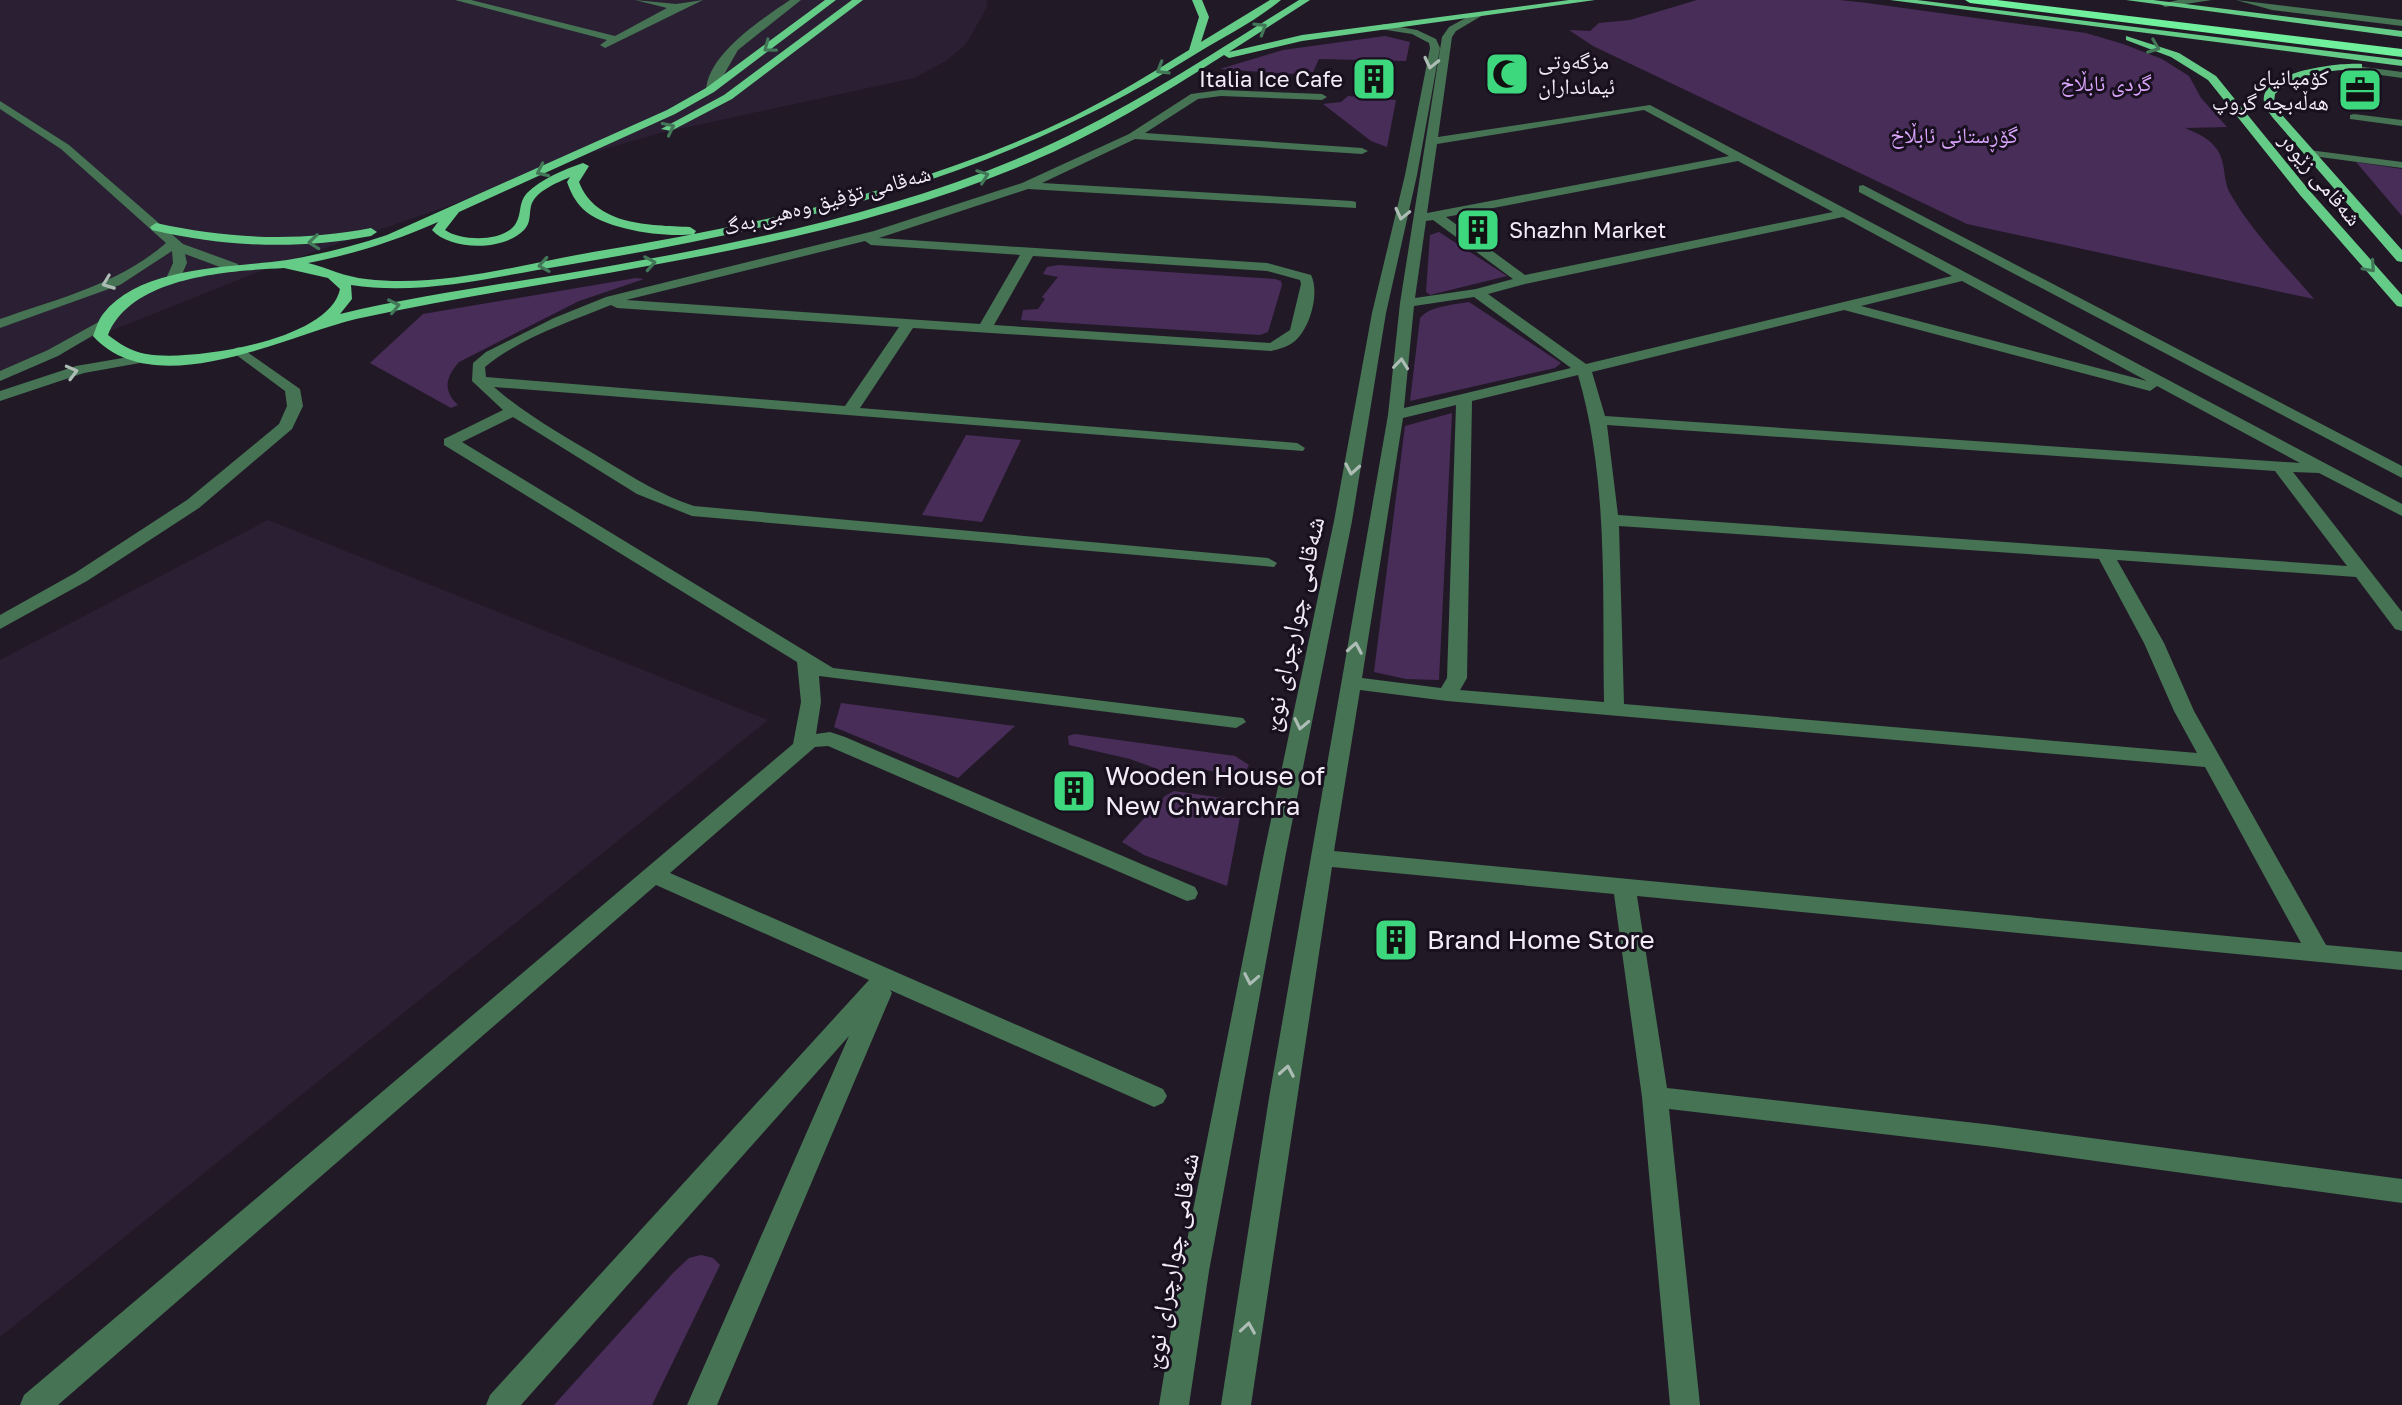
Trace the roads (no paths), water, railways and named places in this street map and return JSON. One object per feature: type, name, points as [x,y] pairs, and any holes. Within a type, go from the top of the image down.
[{"type":"highway","points":[[1970,0],[2402,53]]},
{"type":"highway","points":[[2072,0],[2402,41]]},
{"type":"main road","points":[[342,280],[347,290],[344,301],[318,324],[270,344],[240,351],[175,359],[146,358],[108,346],[100,336],[102,324],[126,301],[172,281],[233,267],[284,264],[372,245],[453,212],[671,112],[710,90],[831,0]]},
{"type":"main road","points":[[661,132],[728,97],[858,0]]},
{"type":"main road","points":[[1194,49],[1204,17],[1197,0]]},
{"type":"main road","name":"شەقامی تۆفیق وەهبی بەگ","points":[[284,264],[321,269],[342,280],[390,285],[428,283],[718,233],[851,201],[996,153],[1078,117],[1276,0]]},
{"type":"main road","name":"شەقامی تۆفیق وەهبی بەگ","points":[[318,324],[418,301],[700,254],[910,200],[1050,149],[1126,111],[1305,0]]},
{"type":"main road","points":[[1202,63],[1278,43],[1590,0]]},
{"type":"main road","points":[[1895,0],[2402,65]]},
{"type":"main road","points":[[2131,0],[2402,34]]},
{"type":"main road","name":"شەقامی زێوەر","points":[[2052,19],[2149,45],[2196,66],[2212,78],[2304,192],[2402,303]]},
{"type":"main road","points":[[2341,67],[2402,65]]},
{"type":"main road","name":"شەقامی زێوەر","points":[[2341,67],[2287,79],[2270,93],[2269,102],[2309,153],[2402,258]]},
{"type":"main road","points":[[453,212],[438,230],[445,237],[463,241],[501,237],[523,223],[524,206],[535,192],[609,155]]},
{"type":"main road","points":[[583,166],[573,182],[576,198],[592,212],[622,223],[718,233]]},
{"type":"main road","points":[[2304,192],[2357,206]]},
{"type":"main road","points":[[156,227],[232,243],[305,243],[376,231],[471,203]]},
{"type":"street","points":[[460,0],[616,39]]},
{"type":"street","points":[[640,0],[676,7]]},
{"type":"street","points":[[598,49],[676,7],[698,0]]},
{"type":"street","points":[[710,90],[727,55],[739,40],[796,0]]},
{"type":"street","points":[[2165,4],[2207,0]]},
{"type":"street","points":[[2233,0],[2242,7],[2281,19]]},
{"type":"street","points":[[2241,0],[2272,7],[2402,23]]},
{"type":"street","points":[[1425,140],[1447,37],[1452,29],[1478,15]]},
{"type":"street","points":[[1236,1405],[1282,1098],[1396,415],[1407,303],[1429,217],[1425,140],[1435,44],[1422,35],[1383,27]]},
{"type":"street","points":[[2341,67],[2402,75]]},
{"type":"street","points":[[1268,563],[692,511],[667,504],[514,410],[479,381],[478,366],[491,355],[605,303],[672,283],[851,240],[1026,186],[1133,136],[1190,99],[1203,95],[1322,97]]},
{"type":"street","points":[[0,104],[65,147],[176,244],[233,267]]},
{"type":"street","points":[[1425,140],[1646,107],[2402,511]]},
{"type":"street","points":[[2354,117],[2402,123]]},
{"type":"street","points":[[1133,136],[1362,151]]},
{"type":"street","name":"شەقامی چوارچرای نوێ","points":[[1174,1405],[1195,1271],[1343,521],[1379,313],[1425,140]]},
{"type":"street","points":[[2309,153],[2402,165]]},
{"type":"street","points":[[1429,217],[1741,157]]},
{"type":"street","points":[[1026,186],[1352,205]]},
{"type":"street","points":[[1863,189],[2402,473]]},
{"type":"street","points":[[1407,303],[1477,293],[1523,280],[1845,213]]},
{"type":"street","points":[[1429,217],[1523,280]]},
{"type":"street","points":[[605,303],[1271,347],[1290,339],[1299,329],[1308,284],[1306,278],[1289,271],[851,240]]},
{"type":"street","points":[[172,281],[180,263],[176,244]]},
{"type":"street","points":[[0,324],[122,278],[153,262],[176,244]]},
{"type":"street","points":[[985,328],[1028,252]]},
{"type":"street","points":[[1396,415],[1963,277]]},
{"type":"street","points":[[1477,293],[1584,370],[1599,420],[1610,520],[1614,710]]},
{"type":"street","points":[[1841,305],[2184,395]]},
{"type":"street","points":[[850,411],[909,323]]},
{"type":"street","points":[[0,377],[53,353],[102,324]]},
{"type":"street","points":[[0,623],[81,577],[193,504],[286,426],[295,406],[292,389],[240,351]]},
{"type":"street","points":[[0,396],[81,369],[146,358]]},
{"type":"street","points":[[479,381],[1297,448]]},
{"type":"street","points":[[1447,695],[1457,678],[1464,398]]},
{"type":"street","points":[[514,410],[450,442],[828,673],[1236,722]]},
{"type":"street","points":[[1599,420],[2324,469]]},
{"type":"street","points":[[2280,466],[2402,625]]},
{"type":"street","points":[[1610,520],[2362,572]]},
{"type":"street","points":[[2105,554],[2154,643],[2184,711],[2319,953]]},
{"type":"street","points":[[803,744],[812,715],[811,680],[806,659]]},
{"type":"street","points":[[1350,683],[1447,695],[2214,761]]},
{"type":"street","points":[[35,1405],[803,744],[820,739],[838,742],[1187,893]]},
{"type":"street","points":[[1324,858],[2402,961]]},
{"type":"street","points":[[652,874],[1154,1096]]},
{"type":"street","points":[[1624,887],[1655,1097],[1685,1405]]},
{"type":"street","points":[[501,1405],[886,978]]},
{"type":"street","points":[[702,1405],[886,978]]},
{"type":"street","points":[[1655,1097],[1993,1136],[2402,1191]]},
{"type":"place","name":"مزگەوتی ئیمانداران","points":[[1507,74]]},
{"type":"place","name":"Italia Ice Cafe","points":[[1374,79]]},
{"type":"place","name":"کۆمپانیای ھەڵەبجە گروپ","points":[[2360,90]]},
{"type":"place","name":"Shazhn Market","points":[[1478,230]]},
{"type":"place","name":"Wooden House of New Chwarchra","points":[[1074,791]]},
{"type":"place","name":"Brand Home Store","points":[[1396,940]]},
{"type":"park label","name":"گردی ئابڵاخ","points":[[2106,83]]},
{"type":"park label","name":"گۆڕستانی ئابڵاخ","points":[[1954,135]]}]
